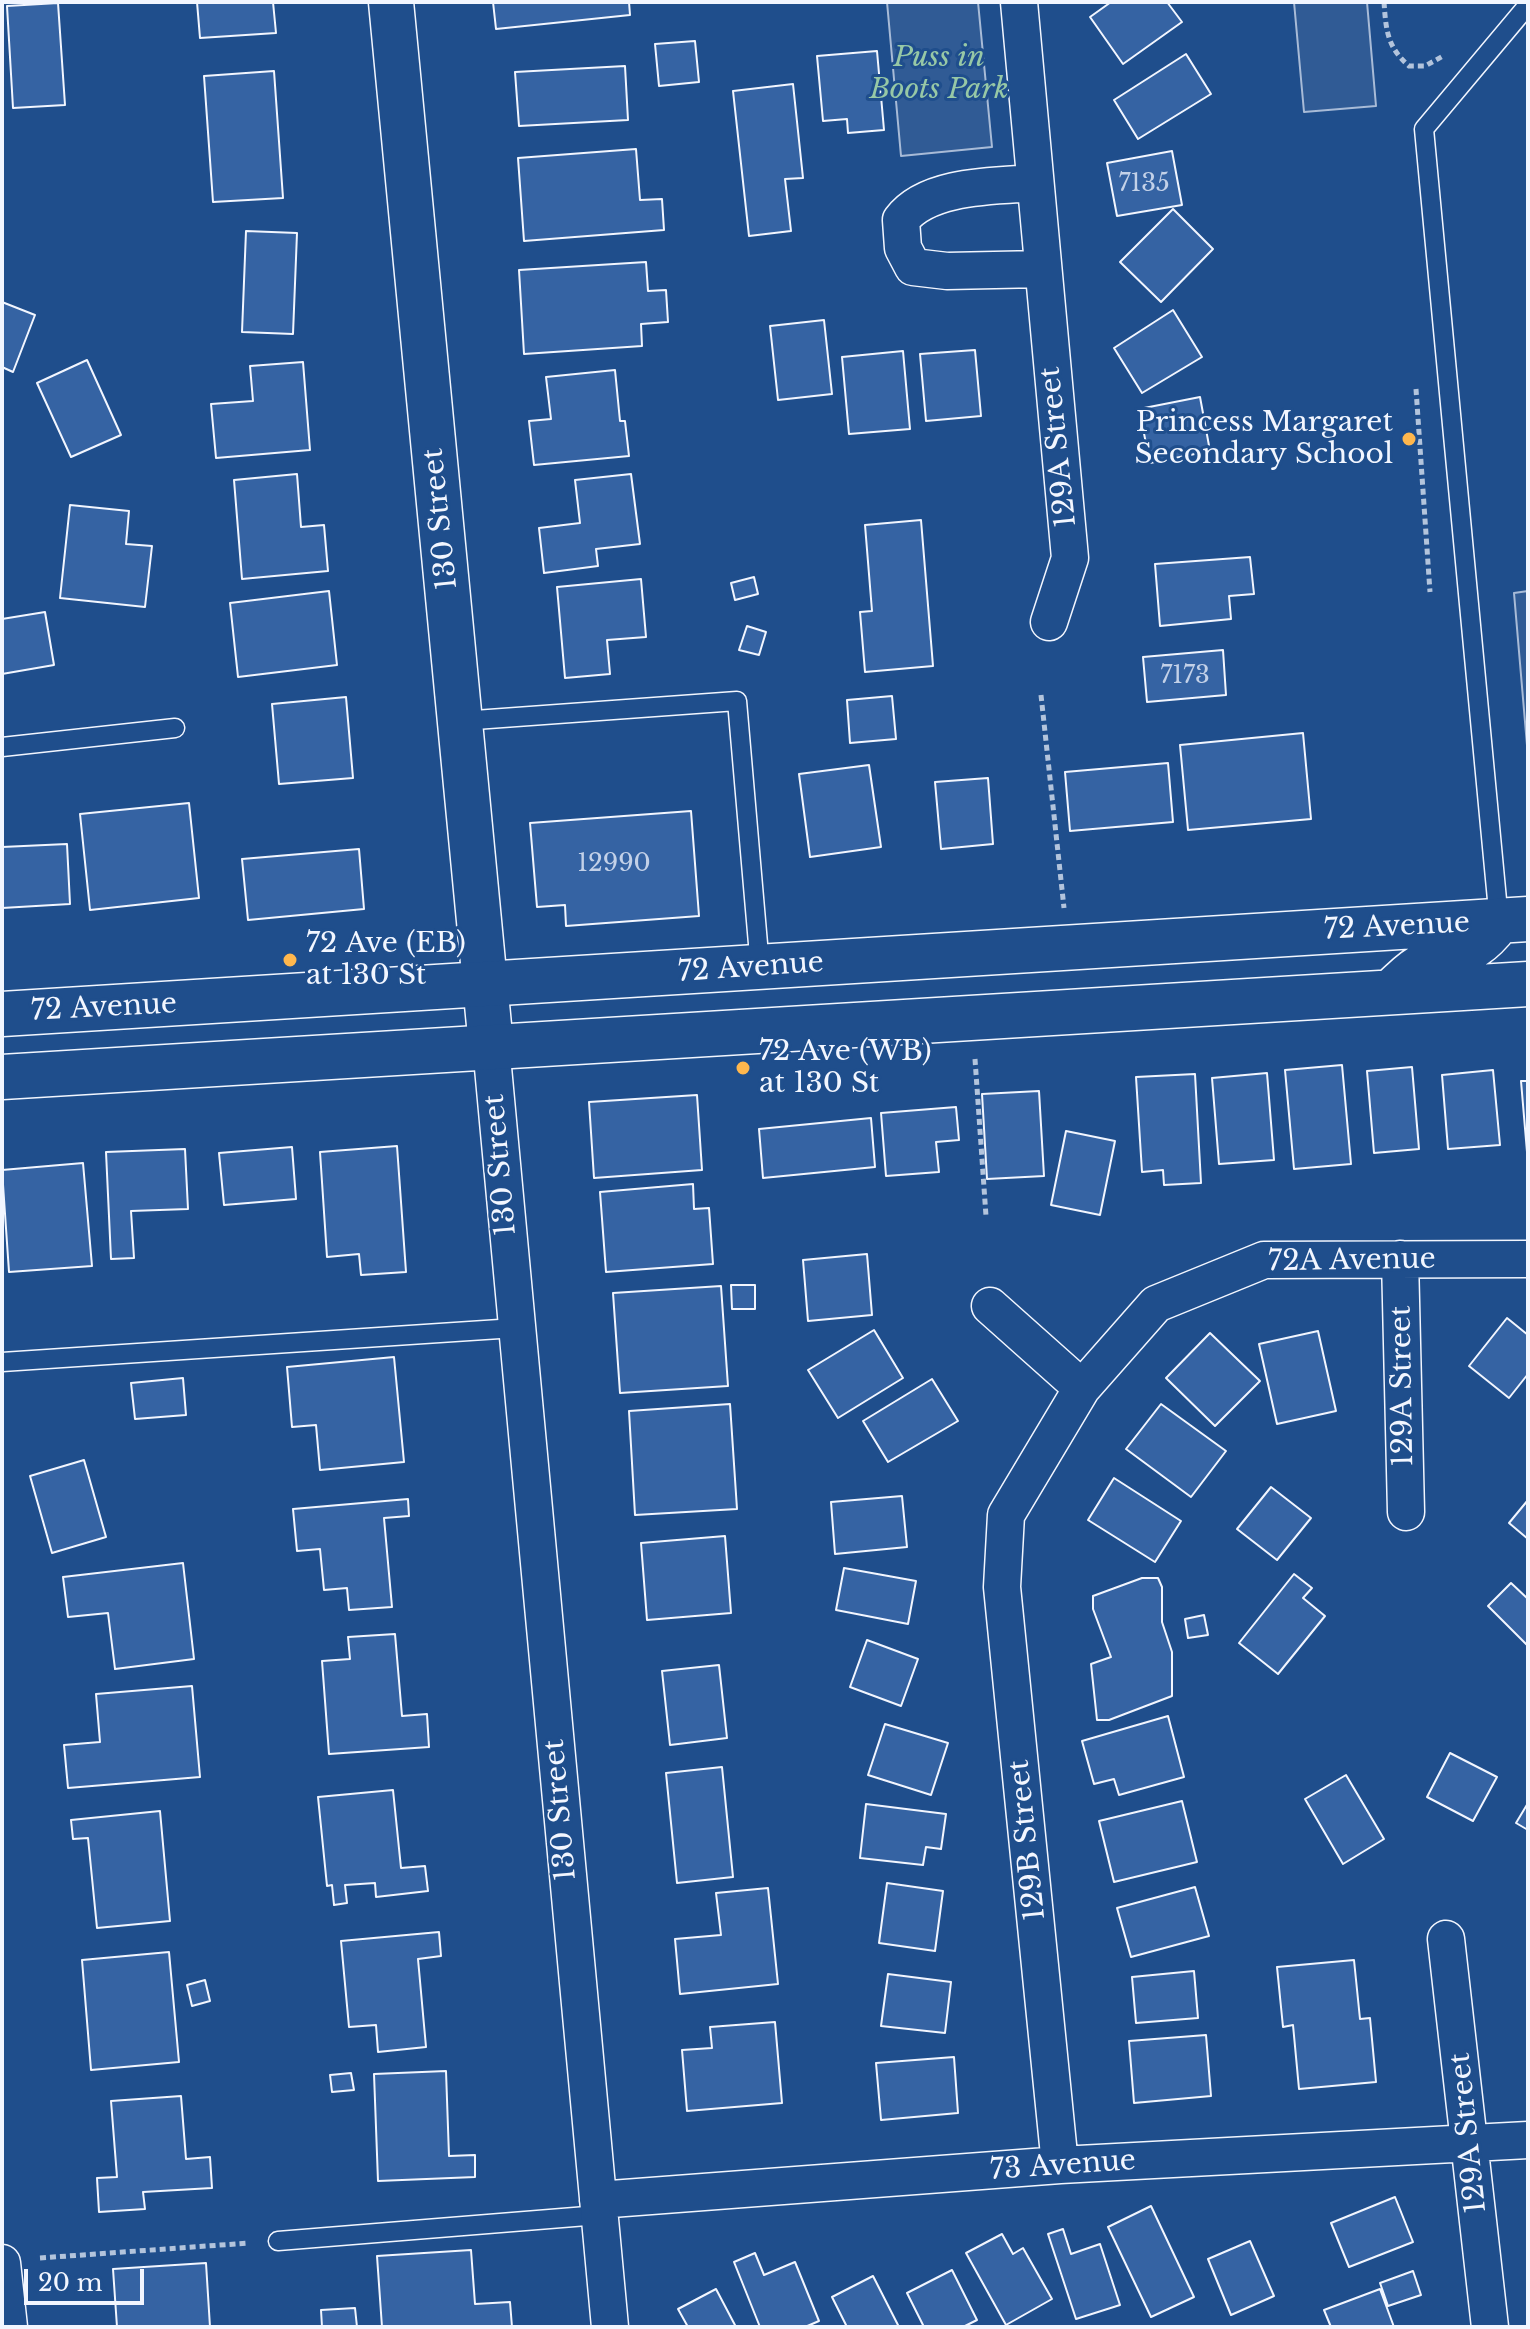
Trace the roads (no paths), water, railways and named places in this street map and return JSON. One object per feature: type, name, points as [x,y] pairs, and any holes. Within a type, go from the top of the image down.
[{"type":"main road","name":"130 Street","points":[[391,2],[491,1046]]},
{"type":"main road","name":"72 Avenue","points":[[2,1014],[1514,920]]},
{"type":"main road","name":"72 Avenue","points":[[1389,993],[1425,964],[1465,952],[1514,920]]},
{"type":"main road","points":[[2,1077],[1528,984]]},
{"type":"street","name":"129A Street","points":[[1019,2],[1070,558],[1049,622]]},
{"type":"street","points":[[1035,183],[989,187],[912,205],[901,220],[903,248],[913,267],[947,271],[1042,269]]},
{"type":"street","name":"130 Street","points":[[491,1046],[610,2327]]},
{"type":"street","name":"129A Street","points":[[1400,1259],[1406,1512]]},
{"type":"street","name":"72A Avenue","points":[[1006,1515],[1082,1388],[1156,1304],[1264,1260],[1528,1259]]},
{"type":"street","points":[[990,1306],[1082,1388]]},
{"type":"street","name":"129B Street","points":[[1006,1515],[1002,1587],[1060,2165]]},
{"type":"street","name":"129A Street","points":[[1446,1939],[1490,2327]]},
{"type":"street","name":"73 Avenue","points":[[598,2208],[1060,2165],[1528,2140]]},
{"type":"street","points":[[9,2327],[19,2260]]},
{"type":"lane","points":[[1514,920],[1424,129],[1528,5]]},
{"type":"lane","points":[[461,721],[737,701],[760,967]]},
{"type":"lane","points":[[2,747],[175,728]]},
{"type":"lane","points":[[2,1362],[515,1328]]},
{"type":"lane","points":[[278,2241],[598,2208]]},
{"type":"place","name":"Princess Margaret Secondary School","points":[[1409,439]]},
{"type":"place","name":"72 Ave (EB) at 130 St","points":[[290,960]]},
{"type":"place","name":"72 Ave (WB) at 130 St","points":[[743,1068]]},
{"type":"park label","name":"Puss in Boots Park","points":[[939,74]]}]
